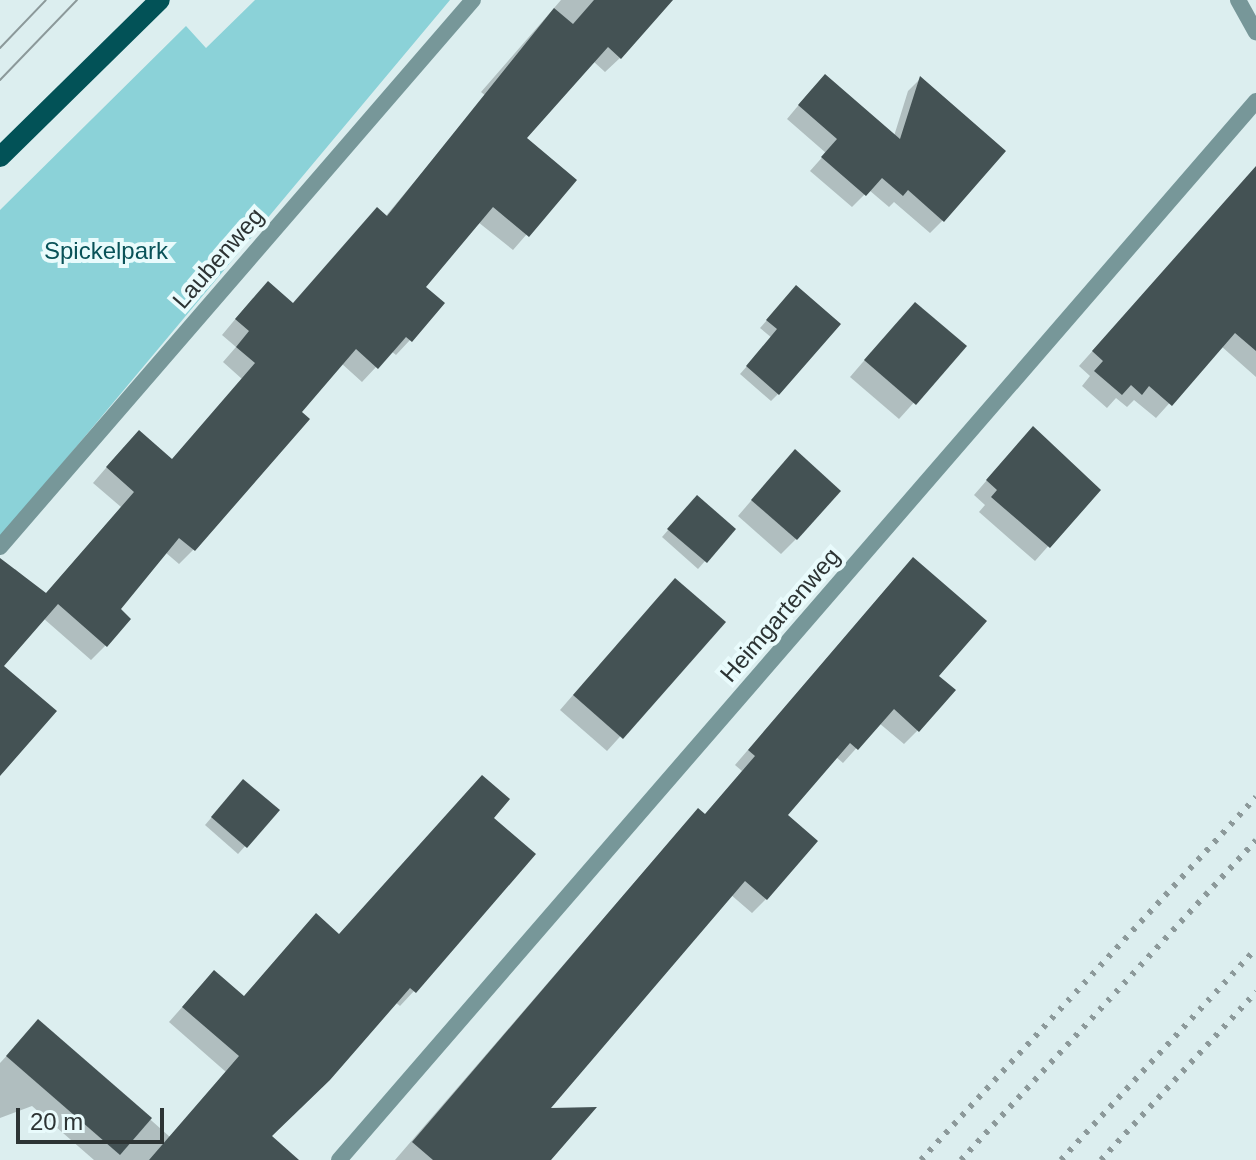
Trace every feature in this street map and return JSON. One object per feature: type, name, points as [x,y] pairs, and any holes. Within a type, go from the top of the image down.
[{"type":"main road","points":[[0,157],[160,0]]},
{"type":"street","name":"Laubenweg","points":[[0,547],[473,0]]},
{"type":"street","points":[[1238,0],[1256,32]]},
{"type":"street","name":"Heimgartenweg","points":[[339,1160],[1256,101]]},
{"type":"green space","name":"Spickelpark","points":[[255,0],[450,0],[0,538],[0,210],[186,26],[206,48]]},
{"type":"building","points":[[594,0],[673,0],[621,59],[608,47],[527,138],[577,180],[529,237],[493,207],[426,287],[445,303],[412,342],[406,337],[378,369],[356,349],[302,412],[310,419],[195,551],[179,538],[121,609],[131,619],[107,647],[58,604],[4,666],[57,711],[0,776],[0,558],[46,593],[134,492],[106,467],[139,430],[172,459],[255,363],[236,347],[249,331],[235,319],[268,281],[293,303],[377,207],[387,216],[554,8],[573,24]]},
{"type":"building","points":[[825,74],[900,139],[920,76],[1006,151],[944,222],[908,190],[903,196],[882,178],[866,196],[821,157],[837,139],[798,105]]},
{"type":"building","points":[[1256,166],[1256,351],[1235,333],[1172,406],[1149,386],[1142,395],[1131,385],[1122,395],[1094,371],[1103,361],[1092,351]]},
{"type":"building","points":[[796,285],[841,324],[779,395],[746,366],[777,329],[766,320]]},
{"type":"building","points":[[915,302],[967,346],[916,405],[864,360]]},
{"type":"building","points":[[1033,426],[1101,490],[1050,548],[991,497],[997,490],[986,480]]},
{"type":"building","points":[[795,449],[841,491],[797,540],[751,500]]},
{"type":"building","points":[[697,495],[736,529],[707,563],[667,529]]},
{"type":"building","points":[[913,557],[987,621],[939,676],[956,690],[919,732],[894,709],[858,750],[850,743],[788,815],[818,841],[767,900],[745,881],[551,1108],[597,1107],[551,1160],[433,1160],[412,1142],[698,808],[705,814],[755,756],[748,750]]},
{"type":"building","points":[[675,578],[726,622],[623,739],[573,695]]},
{"type":"building","points":[[482,775],[510,799],[494,818],[536,854],[416,993],[410,988],[330,1080],[272,1136],[299,1160],[149,1160],[239,1056],[182,1007],[214,970],[244,996],[316,913],[339,934]]},
{"type":"building","points":[[243,779],[280,810],[247,848],[211,817]]},
{"type":"building","points":[[38,1019],[152,1118],[120,1155],[6,1056]]},
{"type":"tram line","points":[[0,48],[46,0]]},
{"type":"tram line","points":[[0,80],[77,0]]},
{"type":"railway","points":[[921,1160],[1256,797]]},
{"type":"railway","points":[[961,1160],[1256,840]]},
{"type":"railway","points":[[1061,1160],[1256,949]]},
{"type":"railway","points":[[1101,1160],[1256,992]]}]
